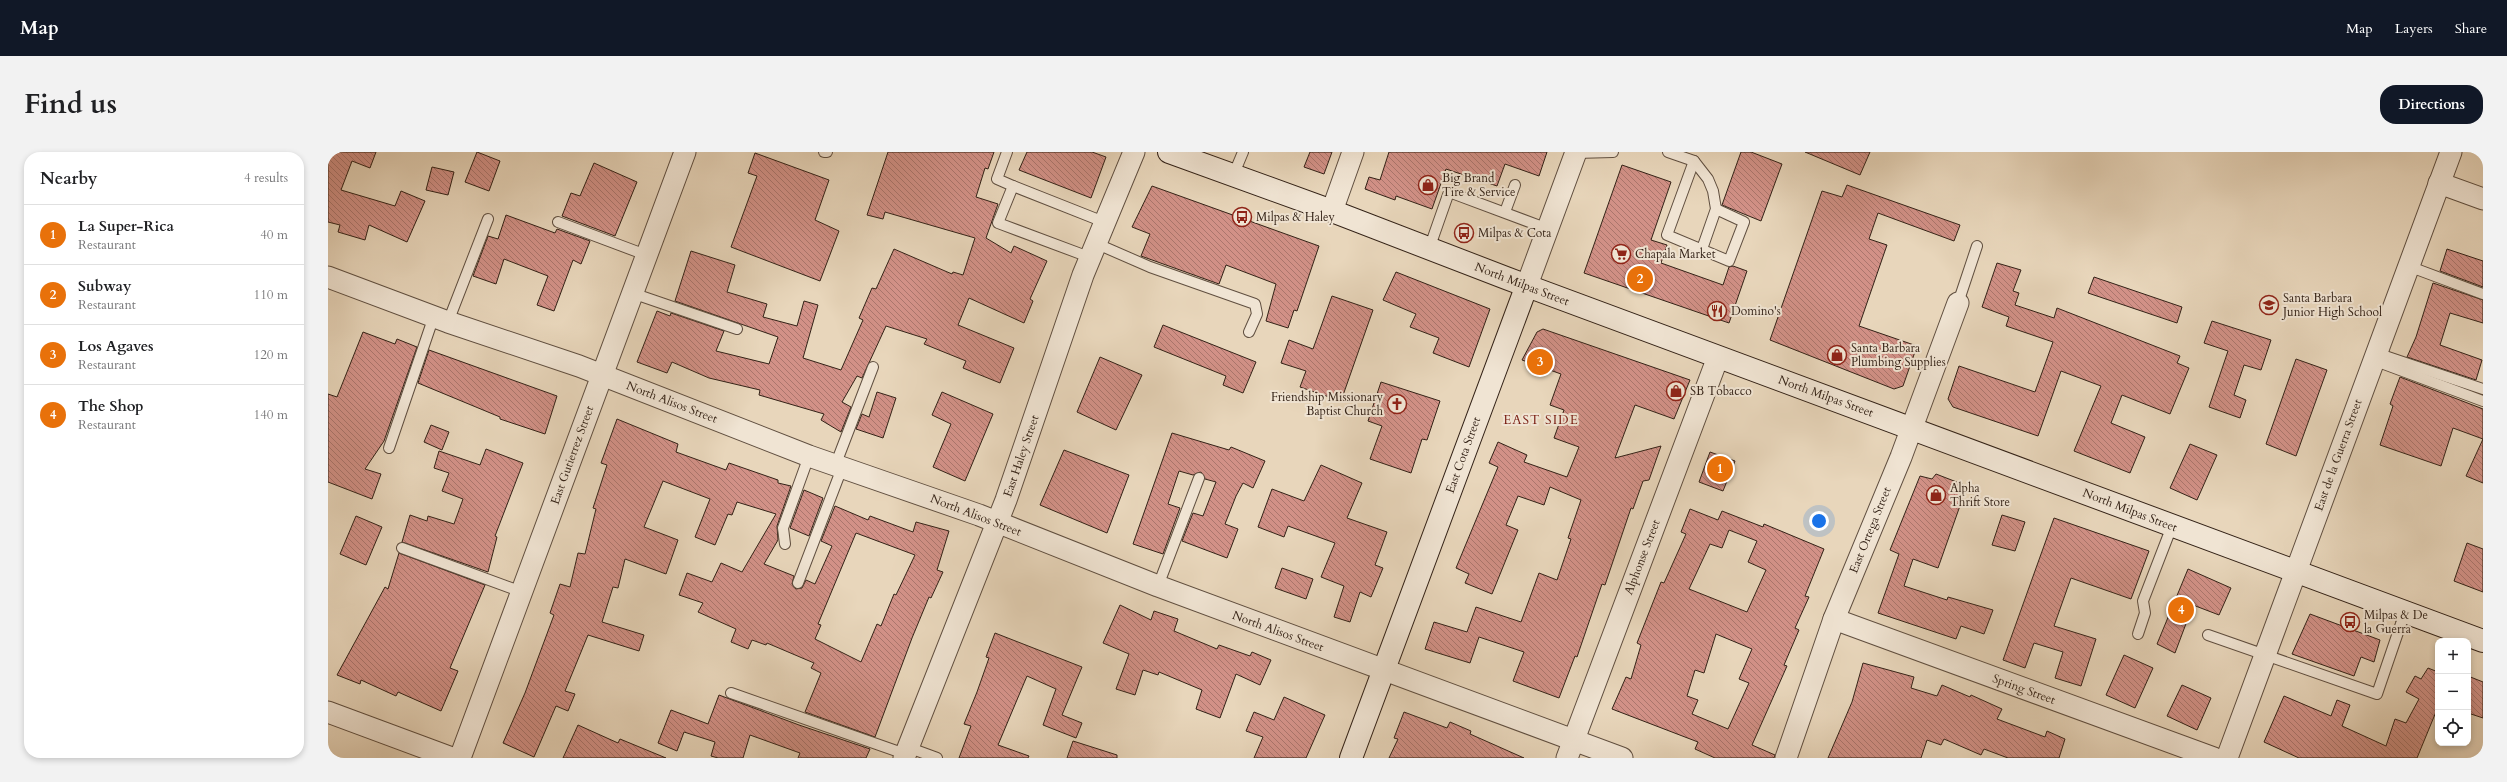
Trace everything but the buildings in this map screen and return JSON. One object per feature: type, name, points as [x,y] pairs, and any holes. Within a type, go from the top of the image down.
[{"type":"main road","name":"North Milpas Street","points":[[1170,152],[1332,210],[1527,286],[1911,427],[2172,526],[2483,641]]},
{"type":"main road","name":"East Cota Street","points":[[1351,758],[1527,286]]},
{"type":"street","name":"East Gutierrez Street","points":[[460,758],[685,152]]},
{"type":"street","name":"East Haley Street","points":[[905,753],[1006,500],[1092,250],[1134,152]]},
{"type":"street","points":[[1332,210],[1353,152]]},
{"type":"street","name":"East Cota Street","points":[[1527,286],[1576,152]]},
{"type":"street","name":"East de la Guerra Street","points":[[2227,758],[2451,152]]},
{"type":"street","points":[[2439,182],[2483,199]]},
{"type":"street","name":"North Alisos Street","points":[[328,277],[441,319],[603,376],[838,467],[979,515],[1158,586],[1383,670],[1571,749],[1622,758]]},
{"type":"street","name":"East Ortega Street","points":[[1786,758],[1834,619],[1911,427],[1958,303]]},
{"type":"street","name":"Alphonse Street","points":[[1571,749],[1718,357]]},
{"type":"street","name":"Spring Street","points":[[1834,619],[2214,758]]},
{"type":"street","points":[[328,712],[452,758]]},
{"type":"lane","points":[[1007,152],[997,179],[1104,222]]},
{"type":"lane","points":[[1234,176],[1243,152]]},
{"type":"lane","points":[[1576,152],[1613,152]]},
{"type":"lane","points":[[1668,152],[1694,161],[1708,179],[1716,209],[1702,249]]},
{"type":"lane","points":[[1694,161],[1667,235],[1729,261],[1744,222],[1716,209]]},
{"type":"lane","points":[[1505,212],[1515,185]]},
{"type":"lane","points":[[1013,186],[998,222],[1150,267],[1255,304],[1257,314],[1249,332]]},
{"type":"lane","points":[[1429,249],[1449,192],[1548,229]]},
{"type":"lane","points":[[389,448],[441,319],[488,218]]},
{"type":"lane","points":[[558,222],[646,255]]},
{"type":"lane","points":[[1958,303],[1977,246]]},
{"type":"lane","points":[[2408,266],[2483,294]]},
{"type":"lane","points":[[632,293],[737,329]]},
{"type":"lane","points":[[2375,357],[2483,389]]},
{"type":"lane","points":[[2375,357],[2483,401]]},
{"type":"lane","points":[[798,583],[873,367]]},
{"type":"lane","points":[[785,544],[784,528],[809,456]]},
{"type":"lane","points":[[1158,586],[1198,478]]},
{"type":"lane","points":[[2138,634],[2145,613],[2143,600],[2172,526]]},
{"type":"lane","points":[[402,548],[522,592]]},
{"type":"lane","points":[[2208,635],[2264,656],[2377,694],[2405,612]]},
{"type":"lane","points":[[731,693],[905,753],[937,758]]},
{"type":"place","name":"Big Brand Tire & Service","points":[[1428,185]]},
{"type":"place","name":"Milpas & Haley","points":[[1242,217]]},
{"type":"place","name":"Milpas & Cota","points":[[1464,233]]},
{"type":"place","name":"Chapala Market","points":[[1621,254]]},
{"type":"place","name":"Subway","points":[[1640,279]]},
{"type":"place","name":"Santa Barbara Junior High School","points":[[2269,305]]},
{"type":"place","name":"Domino's","points":[[1717,311]]},
{"type":"place","name":"Santa Barbara Plumbing Supplies","points":[[1837,355]]},
{"type":"place","name":"Los Agaves","points":[[1540,362]]},
{"type":"place","name":"SB Tobacco","points":[[1676,391]]},
{"type":"place","name":"Friendship Missionary Baptist Church","points":[[1397,404]]},
{"type":"place","name":"La Super-Rica","points":[[1720,469]]},
{"type":"place","name":"Alpha Thrift Store","points":[[1936,495]]},
{"type":"place","name":"The Shop","points":[[2181,610]]},
{"type":"place","name":"Milpas & De la Guerra","points":[[2350,622]]},
{"type":"district","name":"EAST SIDE","points":[[1541,420]]}]
